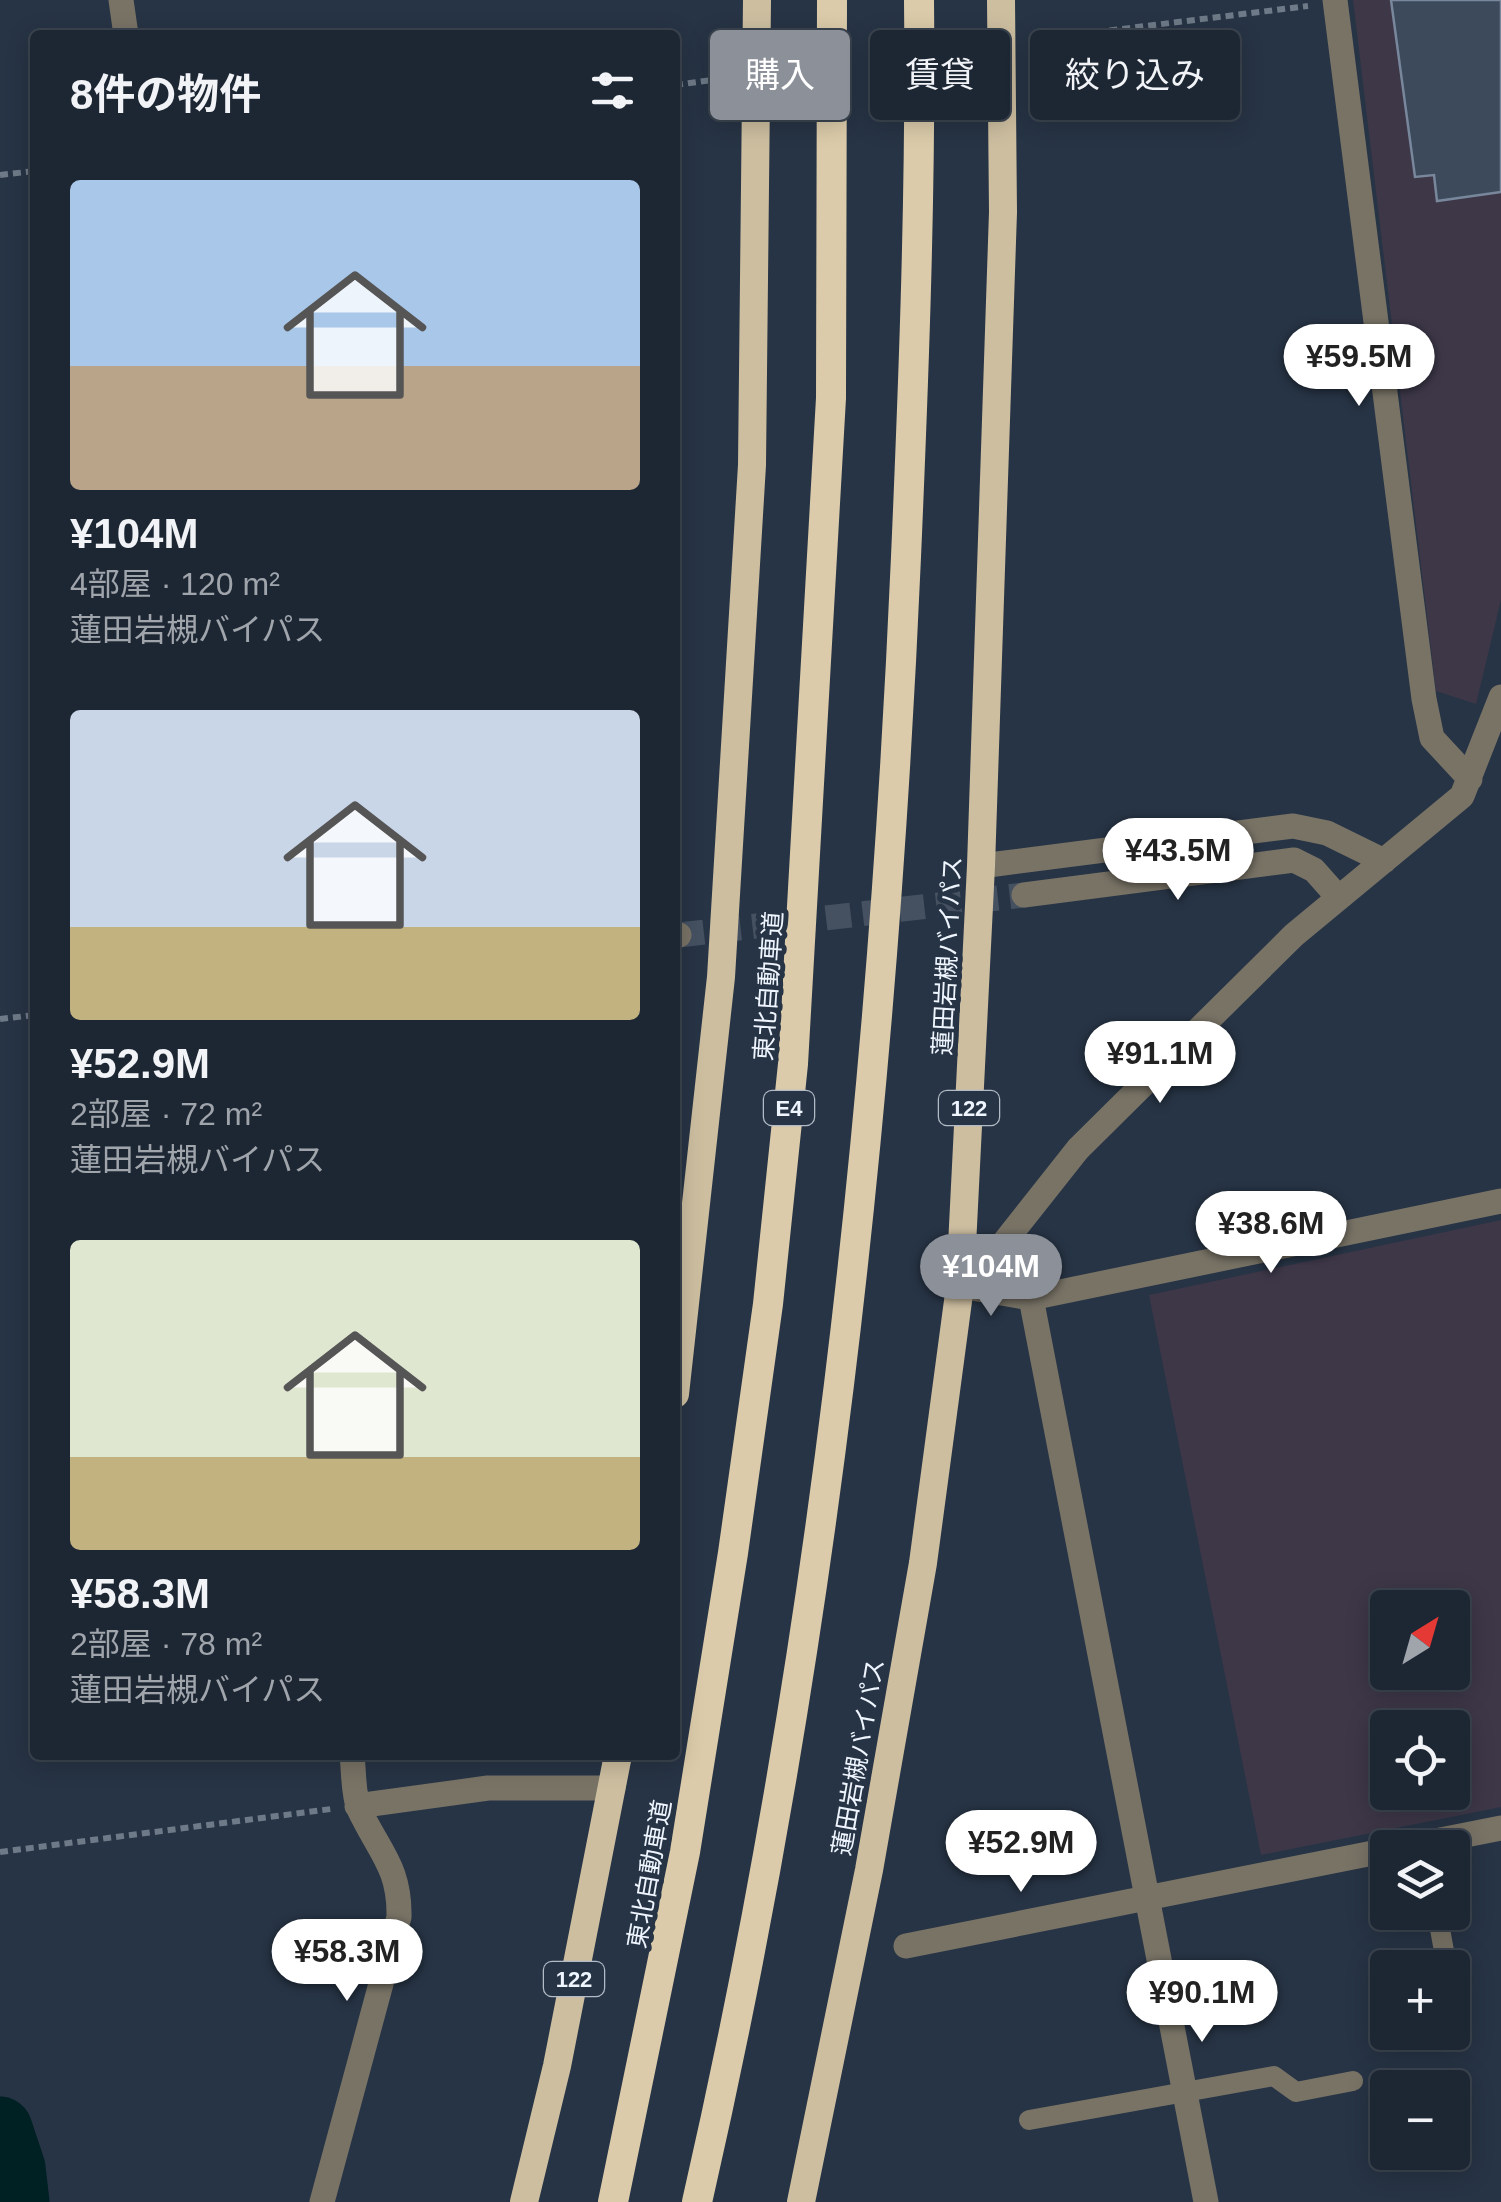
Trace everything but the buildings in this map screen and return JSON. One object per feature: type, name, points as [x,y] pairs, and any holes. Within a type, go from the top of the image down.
[{"type":"highway","points":[[757,0],[757,30]]},
{"type":"highway","name":"東北自動車道","points":[[613,2202],[684,1852],[736,1534],[768,1304],[792,1082],[831,398],[832,0]]},
{"type":"highway","points":[[697,2202],[768,1843],[825,1496],[868,1151],[896,790],[911,444],[919,0]]},
{"type":"highway","name":"蓮田岩槻バイパス","points":[[1001,0],[1002,30]]},
{"type":"highway","points":[[680,1349],[721,977],[752,465],[757,120]]},
{"type":"highway","name":"蓮田岩槻バイパス","points":[[802,2202],[869,1870],[920,1583],[960,1286],[982,866],[1003,212],[1002,120]]},
{"type":"highway","name":"122","points":[[524,2202],[617,1760]]},
{"type":"street","points":[[121,0],[125,30]]},
{"type":"street","points":[[1335,2],[1424,699],[1432,738],[1470,779]]},
{"type":"street","points":[[960,1286],[995,1254],[1078,1149],[1294,935],[1462,796],[1501,697]]},
{"type":"street","points":[[982,866],[1293,826],[1327,833],[1384,861]]},
{"type":"street","points":[[1024,895],[1294,860],[1314,870],[1338,897]]},
{"type":"street","points":[[960,1286],[1030,1298],[1501,1200]]},
{"type":"street","points":[[1030,1298],[1206,2202]]},
{"type":"street","points":[[322,2202],[399,1917],[400,1888],[390,1861],[358,1806],[353,1760]]},
{"type":"street","points":[[358,1806],[488,1788],[613,1788]]},
{"type":"street","points":[[1470,1835],[1501,1828]]},
{"type":"street","points":[[906,1946],[1370,1854]]},
{"type":"lane","points":[[1029,2120],[1182,2089],[1274,2076],[1296,2092],[1353,2081]]},
{"type":"path","points":[[1010,43],[1335,2]]},
{"type":"path","points":[[680,85],[710,82]]},
{"type":"path","points":[[0,175],[30,172]]},
{"type":"path","points":[[0,1019],[30,1016]]},
{"type":"path","points":[[0,1852],[358,1806]]},
{"type":"shaded area","points":[[1353,0],[1501,0],[1501,600],[1476,704],[1436,691]]},
{"type":"shaded area","points":[[1501,1220],[1501,1807],[1370,1830],[1370,1833],[1261,1855],[1149,1295]]},
{"type":"waterway","points":[[0,2129],[13,2168],[17,2202]]},
{"type":"tunnel","points":[[680,935],[1024,895]]}]
